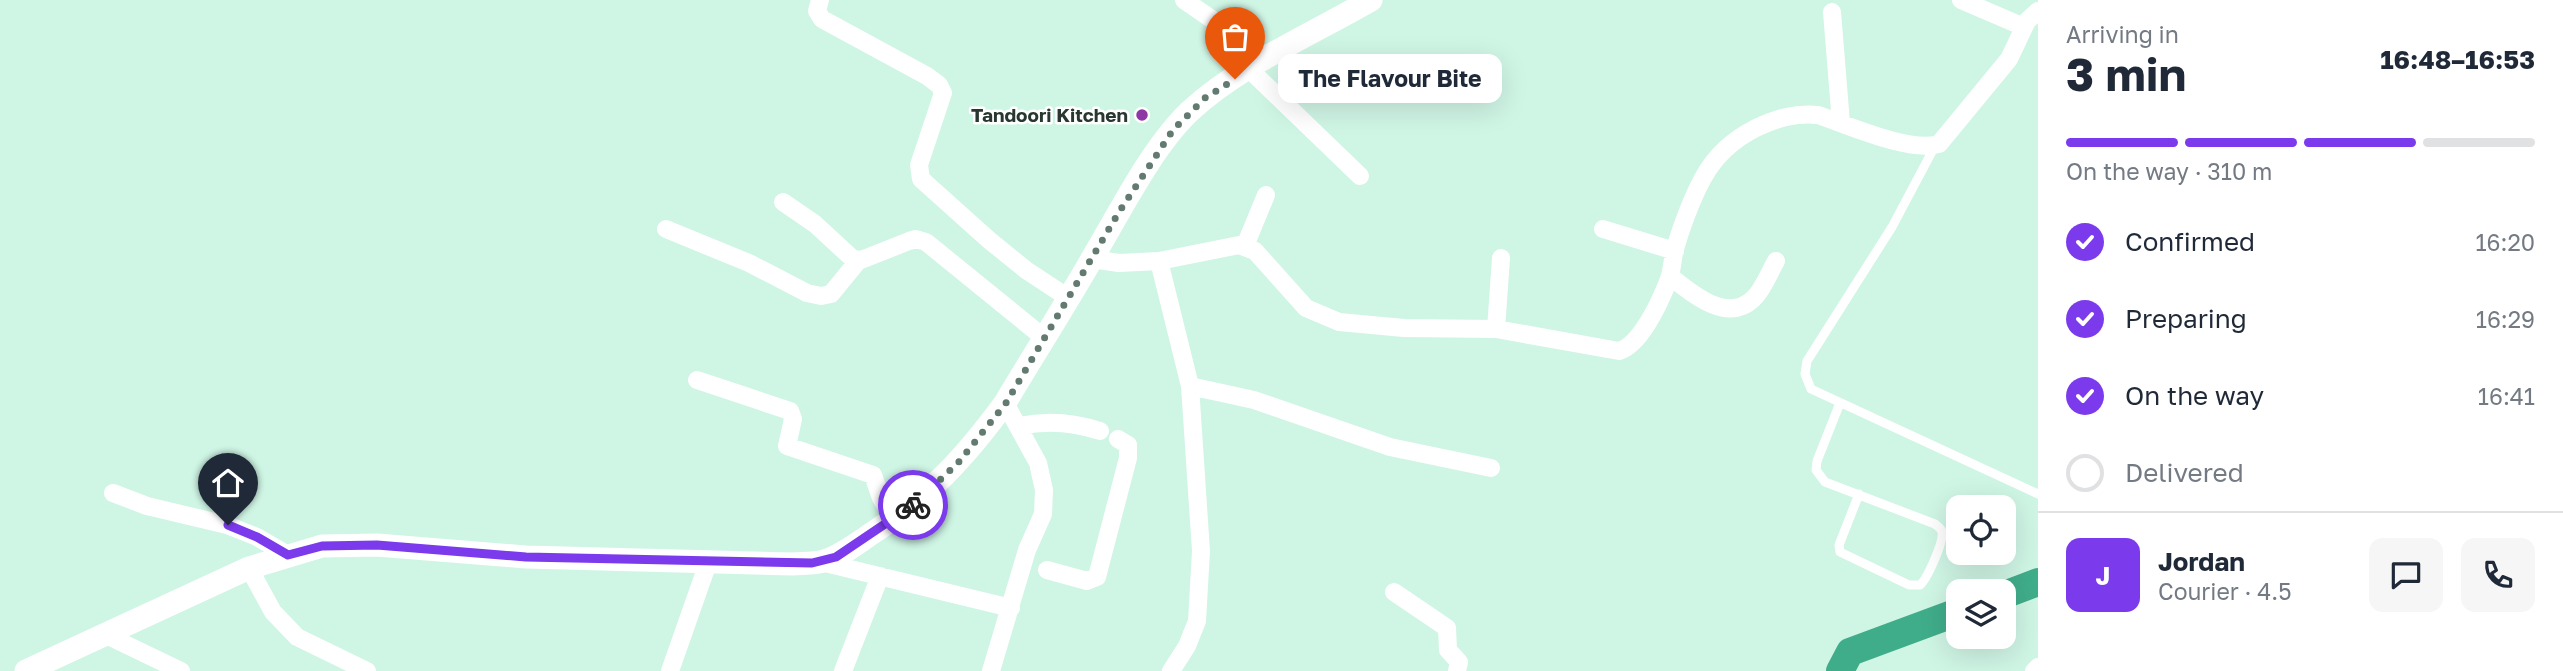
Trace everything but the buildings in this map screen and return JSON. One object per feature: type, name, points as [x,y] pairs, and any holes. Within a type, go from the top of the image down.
[{"type":"street","points":[[820,0],[817,11],[822,19],[928,76],[939,85],[943,93],[919,165],[921,179],[1007,255],[1067,298]]},
{"type":"street","points":[[1184,0],[1259,63],[1360,176]]},
{"type":"street","points":[[1961,0],[2024,27]]},
{"type":"street","points":[[26,671],[249,568],[288,555],[342,544],[526,557],[792,564],[821,562],[836,557],[894,519],[932,489],[958,463],[1006,403],[1125,201],[1173,130],[1205,98],[1363,2]]},
{"type":"street","points":[[1092,259],[1119,263],[1159,261],[1223,247],[1245,246],[1255,251],[1306,308],[1339,322],[1404,328],[1496,329],[1619,351],[1627,349],[1638,339],[1670,276],[1675,251],[1703,177],[1728,146],[1742,135],[1791,115],[1818,115],[1902,143],[1935,146],[1944,141],[2010,59],[2024,27],[2038,11]]},
{"type":"street","points":[[1832,12],[1841,123]]},
{"type":"street","points":[[1245,246],[1266,195]]},
{"type":"street","points":[[783,202],[816,223],[848,256],[858,261]]},
{"type":"street","points":[[666,229],[749,263],[816,296],[831,294],[858,261],[891,246],[922,240],[1043,337]]},
{"type":"street","points":[[1603,229],[1675,251]]},
{"type":"street","points":[[1496,329],[1502,258]]},
{"type":"street","points":[[1159,261],[1190,386],[1201,551],[1199,607],[1193,633],[1171,671]]},
{"type":"street","points":[[1670,276],[1711,305],[1734,308],[1753,300],[1776,261]]},
{"type":"street","points":[[697,380],[790,411],[793,419],[787,446],[873,475],[881,498],[894,519]]},
{"type":"street","points":[[1190,386],[1254,400],[1390,447],[1491,468]]},
{"type":"street","points":[[991,671],[1027,551],[1042,514],[1044,490],[1038,463],[1006,403]]},
{"type":"street","points":[[1019,426],[1050,421],[1100,431]]},
{"type":"street","points":[[1047,570],[1087,581],[1097,577],[1128,458],[1128,445],[1118,439]]},
{"type":"street","points":[[113,494],[147,506],[236,528],[288,555]]},
{"type":"street","points":[[670,671],[709,561]]},
{"type":"street","points":[[821,562],[1011,608]]},
{"type":"street","points":[[249,568],[273,612],[290,631],[314,647],[367,671]]},
{"type":"street","points":[[843,671],[880,576]]},
{"type":"street","points":[[1394,592],[1447,628],[1448,650],[1459,662],[1457,671]]},
{"type":"street","points":[[104,634],[181,671]]},
{"type":"street","points":[[2034,671],[2038,667]]},
{"type":"lane","points":[[1935,146],[1892,227],[1807,361],[1805,374],[1811,389],[2038,494]]},
{"type":"lane","points":[[1840,403],[1816,461],[1816,470],[1825,482],[1859,494],[1941,528],[1940,542],[1925,580],[1920,585],[1909,585],[1840,552],[1839,545],[1859,494]]},
{"type":"waterway","points":[[2016,590],[2038,582]]},
{"type":"waterway","points":[[1840,671],[1850,652],[1946,616]]},
{"type":"way so far","points":[[913,505],[958,463],[1006,403],[1119,212],[1173,130],[1205,98],[1235,79]]},
{"type":"place","name":"The Flavour Bite","points":[[1235,79]]},
{"type":"place","name":"Tandoori Kitchen","points":[[1142,115]]},
{"type":"route","points":[[228,525],[257,537],[288,555],[342,544],[526,557],[792,564],[821,562],[836,557],[913,505]]}]
